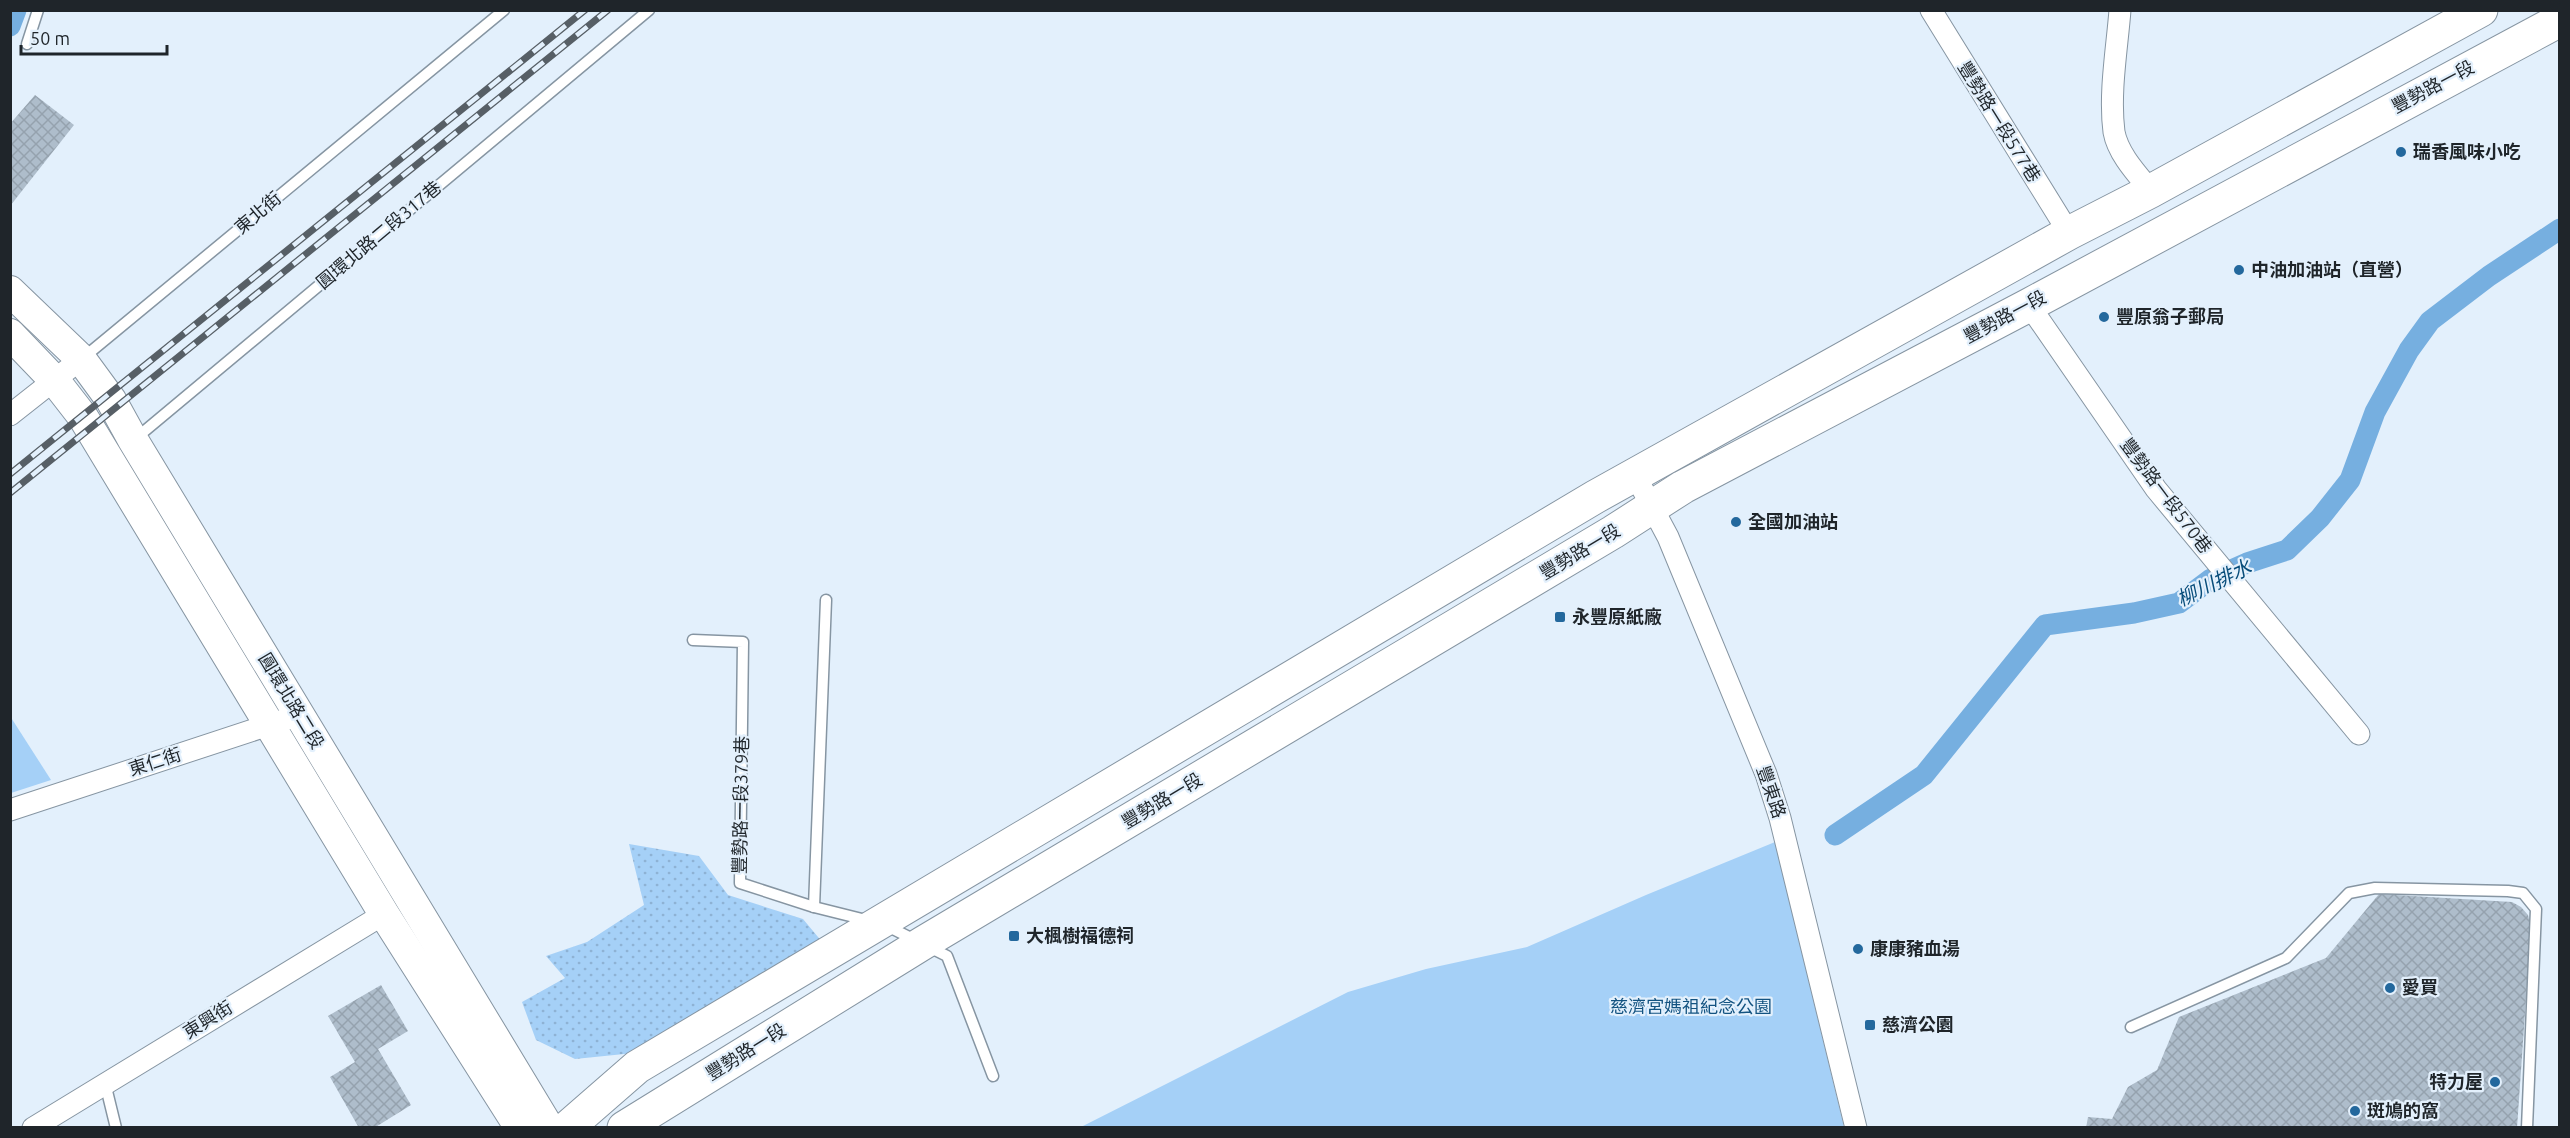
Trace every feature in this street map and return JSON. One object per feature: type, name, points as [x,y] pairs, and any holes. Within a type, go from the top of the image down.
[{"type":"main road","points":[[567,1128],[637,1067],[1635,475],[2069,233],[2151,191],[2481,10]]},
{"type":"main road","name":"豐勢路一段","points":[[624,1128],[923,943],[1683,487],[2029,305],[2559,20]]},
{"type":"street","name":"豐勢路一段577巷","points":[[1931,10],[2069,233]]},
{"type":"street","points":[[2120,10],[2114,95],[2115,134],[2127,161],[2151,191]]},
{"type":"street","name":"圓環北路二段","points":[[10,291],[81,359],[111,400],[121,450],[270,724],[384,914],[520,1128]]},
{"type":"street","name":"豐勢路一段570巷","points":[[2029,305],[2156,489],[2359,735]]},
{"type":"street","name":"圓環北路二段","points":[[10,334],[55,381],[82,417],[121,450],[299,715],[549,1128]]},
{"type":"street","name":"東北街","points":[[10,415],[81,359]]},
{"type":"street","name":"豐東路","points":[[1635,475],[1653,507],[1690,591],[1773,796],[1856,1128]]},
{"type":"street","name":"東仁街","points":[[10,810],[299,715]]},
{"type":"street","name":"東興街","points":[[33,1128],[384,914]]},
{"type":"lane","points":[[27,44],[38,10]]},
{"type":"lane","name":"東北街","points":[[81,359],[504,10]]},
{"type":"lane","name":"圓環北路二段317巷","points":[[121,450],[649,10]]},
{"type":"lane","points":[[814,907],[826,600]]},
{"type":"lane","name":"豐勢路一段379巷","points":[[693,640],[743,642],[740,883],[814,907],[880,923],[947,956],[993,1076]]},
{"type":"lane","points":[[2131,1027],[2286,958],[2349,892],[2375,888],[2523,893],[2536,909],[2527,1128]]},
{"type":"lane","points":[[105,1083],[116,1128]]},
{"type":"green space","points":[[10,716],[51,780],[11,793],[10,793]]},
{"type":"green space","name":"慈濟宮媽祖紀念公園","points":[[1775,842],[1844,1127],[1081,1127],[1348,992],[1426,969],[1527,947]]},
{"type":"green space","points":[[629,844],[699,856],[728,895],[803,919],[823,943],[634,1053],[575,1059],[536,1040],[522,1002],[565,978],[546,956],[587,942],[644,905]]},
{"type":"building","points":[[35,95],[74,125],[10,206],[10,124]]},
{"type":"building","name":"愛買","points":[[2379,894],[2512,902],[2528,915],[2531,927],[2517,1128],[2086,1128],[2088,1117],[2112,1119],[2128,1087],[2157,1070],[2179,1017],[2326,958]]},
{"type":"building","points":[[381,985],[408,1031],[378,1049],[411,1105],[374,1128],[359,1128],[330,1077],[355,1062],[328,1016]]},
{"type":"waterway","points":[[10,26],[16,10]]},
{"type":"waterway","name":"柳川排水","points":[[1835,835],[1924,775],[2045,625],[2134,613],[2179,603],[2211,579],[2247,563],[2287,550],[2320,518],[2350,480],[2375,412],[2409,350],[2430,321],[2489,276],[2560,229]]},
{"type":"railway","points":[[10,474],[585,10]]},
{"type":"railway","points":[[10,493],[608,10]]},
{"type":"place","name":"瑞香風味小吃","points":[[2401,152]]},
{"type":"place","name":"中油加油站（直營）","points":[[2239,270]]},
{"type":"place","name":"豐原翁子郵局","points":[[2104,317]]},
{"type":"place","name":"全國加油站","points":[[1736,522]]},
{"type":"place","name":"永豐原紙廠","points":[[1560,617]]},
{"type":"place","name":"大楓樹福德祠","points":[[1014,936]]},
{"type":"place","name":"康康豬血湯","points":[[1858,949]]},
{"type":"place","name":"愛買","points":[[2390,988]]},
{"type":"place","name":"慈濟公園","points":[[1870,1025]]},
{"type":"place","name":"特力屋","points":[[2495,1082]]},
{"type":"place","name":"斑鳩的窩","points":[[2355,1111]]}]
